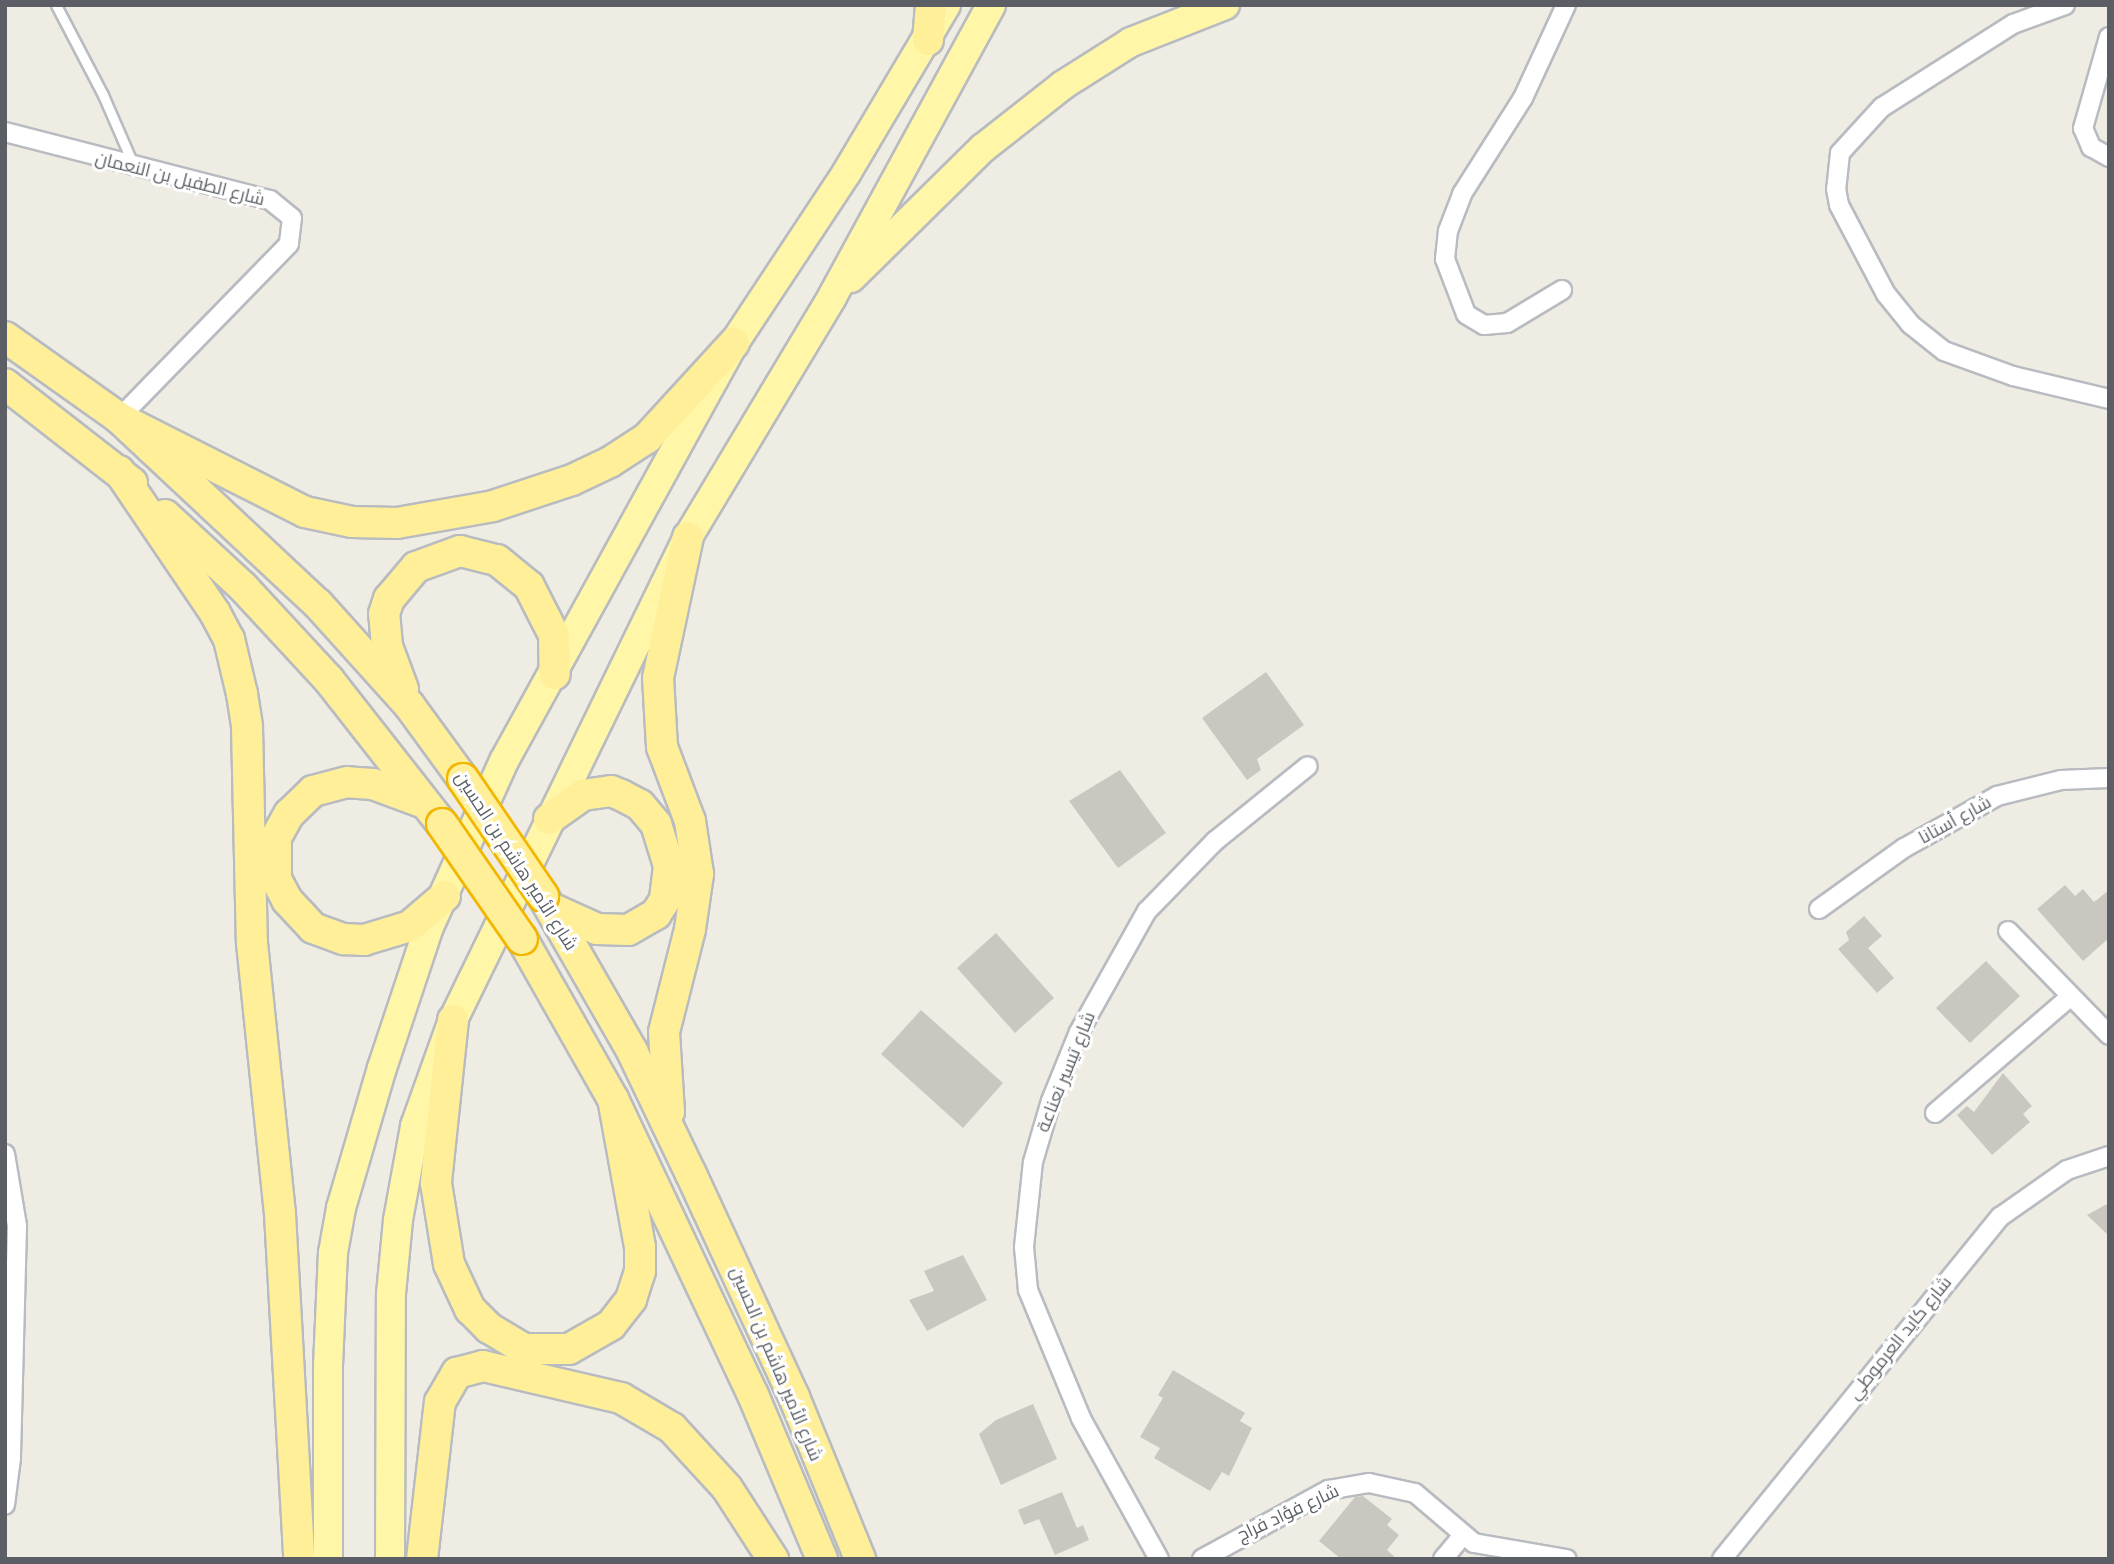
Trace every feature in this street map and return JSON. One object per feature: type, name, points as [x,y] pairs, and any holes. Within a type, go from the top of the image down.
[{"type":"highway","points":[[928,40],[931,5]]},
{"type":"highway","name":"شارع الأمير هاشم بن الحسين","points":[[5,337],[119,418],[318,604],[409,705],[463,779],[547,902],[632,1051],[794,1397],[860,1559]]},
{"type":"highway","points":[[119,418],[305,512],[352,522],[397,523],[493,506],[572,480],[610,462],[647,438],[734,343]]},
{"type":"highway","name":"شارع الأمير هاشم بن الحسين","points":[[5,384],[119,471],[277,622],[435,814],[522,939],[613,1100],[748,1383],[822,1559]]},
{"type":"highway","points":[[119,471],[215,612],[229,639],[242,694],[247,727],[251,943],[279,1214],[299,1559]]},
{"type":"highway","points":[[670,1129],[664,1032],[690,929],[698,874],[690,821],[662,747],[658,678],[688,537]]},
{"type":"highway","points":[[409,705],[387,646],[384,614],[389,599],[416,567],[460,551],[497,560],[530,586],[554,635],[555,674]]},
{"type":"highway","points":[[435,814],[373,784],[347,782],[313,791],[289,814],[276,837],[276,880],[287,900],[308,923],[344,939],[364,940],[399,931],[444,895]]},
{"type":"highway","points":[[547,902],[597,929],[628,930],[656,914],[665,900],[669,866],[656,824],[640,805],[611,791],[583,795],[549,819]]},
{"type":"highway","points":[[453,1020],[436,1183],[449,1264],[470,1308],[489,1328],[524,1349],[569,1349],[611,1325],[631,1299],[640,1271],[640,1247],[613,1100]]},
{"type":"highway","points":[[424,1557],[440,1402],[457,1373],[483,1366],[520,1371],[621,1398],[672,1428],[727,1488],[773,1559]]},
{"type":"main road","points":[[328,1559],[327,1366],[333,1253],[341,1208],[429,927],[504,761],[555,674],[734,343],[928,40],[946,5]]},
{"type":"main road","points":[[390,1559],[391,1294],[398,1220],[415,1126],[453,1020],[688,537],[832,297],[991,5]]},
{"type":"main road","points":[[832,297],[983,148],[1063,85],[1131,42],[1224,5]]},
{"type":"street","points":[[1562,290],[1507,323],[1484,325],[1466,314],[1445,259],[1447,231],[1462,194],[1523,98],[1566,5]]},
{"type":"street","points":[[2065,5],[2013,24],[1882,107],[1840,153],[1836,189],[1839,205],[1886,294],[1910,324],[1944,351],[2013,376],[2109,399]]},
{"type":"street","points":[[2109,37],[2083,128],[2091,146],[2109,157]]},
{"type":"street","name":"شارع الطفيل بن النعمان","points":[[5,132],[135,169],[270,200],[292,218],[289,244],[119,418]]},
{"type":"street","name":"شارع تيسير نعناعة","points":[[1159,1559],[1082,1418],[1028,1290],[1024,1247],[1033,1162],[1051,1101],[1079,1032],[1147,911],[1215,841],[1308,766]]},
{"type":"street","name":"شارع أستانا","points":[[1819,909],[1904,848],[1997,796],[2061,780],[2109,778]]},
{"type":"street","points":[[2008,931],[2109,1035]]},
{"type":"street","points":[[1935,1113],[2071,996]]},
{"type":"street","points":[[5,1154],[17,1226],[11,1458],[5,1505]]},
{"type":"street","name":"شارع كايد العرموطي","points":[[1721,1559],[2000,1217],[2067,1170],[2109,1156]]},
{"type":"street","name":"شارع فؤاد فراج","points":[[1202,1559],[1258,1524],[1342,1485],[1382,1484],[1415,1493],[1434,1504],[1462,1536],[1491,1547],[1567,1559]]},
{"type":"street","points":[[1443,1559],[1462,1536]]},
{"type":"lane","points":[[56,5],[103,95],[135,169]]},
{"type":"building","points":[[1266,672],[1304,725],[1257,759],[1261,770],[1247,780],[1202,718]]},
{"type":"building","points":[[1120,770],[1166,833],[1118,868],[1069,801]]},
{"type":"building","points":[[2065,885],[2075,896],[2083,889],[2094,902],[2109,890],[2109,938],[2083,961],[2037,909]]},
{"type":"building","points":[[1864,916],[1882,936],[1868,948],[1894,978],[1877,993],[1838,949],[1849,940],[1846,932]]},
{"type":"building","points":[[996,933],[1054,998],[1015,1033],[957,968]]},
{"type":"building","points":[[1986,961],[2020,996],[1970,1043],[1936,1008]]},
{"type":"building","points":[[921,1010],[1003,1083],[963,1128],[881,1054]]},
{"type":"building","points":[[2003,1073],[2032,1106],[2023,1114],[2030,1122],[1992,1155],[1957,1115],[1967,1106],[1974,1112]]},
{"type":"building","points":[[2109,1203],[2109,1236],[2087,1215]]},
{"type":"building","points":[[963,1255],[987,1300],[927,1331],[909,1300],[934,1291],[924,1271]]},
{"type":"building","points":[[1173,1370],[1245,1413],[1240,1421],[1252,1428],[1229,1476],[1222,1472],[1210,1491],[1154,1458],[1160,1448],[1140,1437],[1163,1398],[1158,1395]]},
{"type":"building","points":[[1033,1404],[1057,1459],[1001,1485],[979,1434],[996,1420]]},
{"type":"building","points":[[1062,1492],[1077,1528],[1083,1525],[1089,1540],[1055,1555],[1039,1519],[1024,1525],[1018,1510]]},
{"type":"building","points":[[1363,1496],[1392,1519],[1387,1525],[1399,1535],[1387,1550],[1397,1559],[1341,1559],[1319,1541],[1355,1497]]}]
